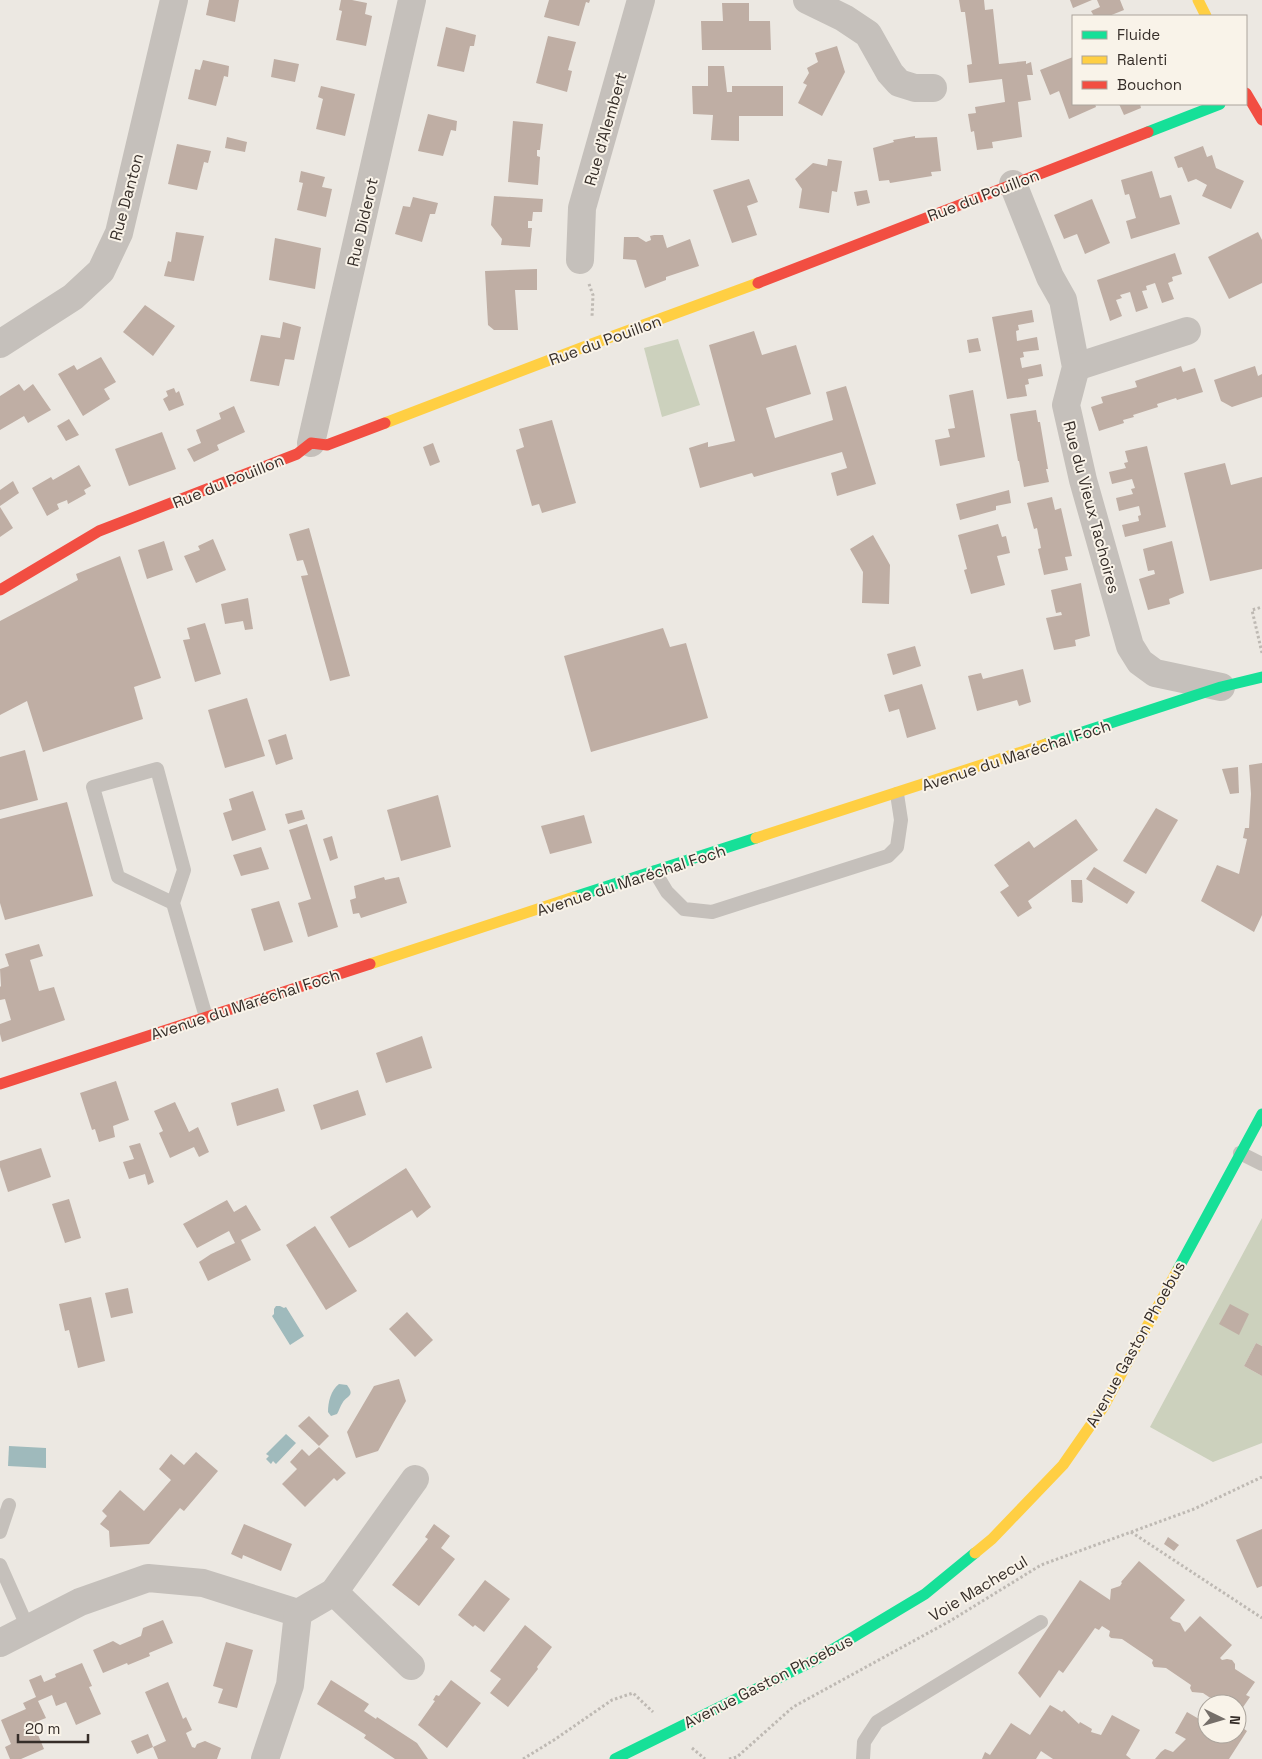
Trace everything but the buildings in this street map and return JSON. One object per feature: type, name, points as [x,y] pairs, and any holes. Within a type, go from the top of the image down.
[{"type":"main road","points":[[1198,0],[1206,15]]},
{"type":"main road","points":[[1247,95],[1262,120]]},
{"type":"main road","name":"Rue du Pouillon","points":[[0,590],[99,531],[297,454],[311,443],[327,445],[589,345],[696,307],[1217,105]]},
{"type":"main road","name":"Avenue du Maréchal Foch","points":[[0,1084],[897,794],[1221,687],[1251,678],[1262,677]]},
{"type":"main road","name":"Avenue Gaston Phoebus","points":[[615,1759],[815,1660],[925,1594],[992,1539],[1063,1465],[1104,1406],[1262,1114]]},
{"type":"street","name":"Rue Danton","points":[[0,344],[73,298],[101,271],[119,233],[174,0]]},
{"type":"street","name":"Rue Diderot","points":[[311,443],[412,0]]},
{"type":"street","name":"Rue d'Alembert","points":[[580,260],[582,208],[642,0]]},
{"type":"street","points":[[807,0],[844,18],[868,34],[890,73],[898,83],[915,88],[933,88]]},
{"type":"street","name":"Rue du Vieux Tachoires","points":[[1013,184],[1050,277],[1063,300],[1076,367],[1066,405],[1083,480],[1130,646],[1140,662],[1155,673],[1221,687]]},
{"type":"street","points":[[1076,367],[1187,331]]},
{"type":"street","points":[[0,1643],[80,1602],[148,1578],[203,1583],[298,1613],[334,1592],[415,1478]]},
{"type":"street","points":[[334,1592],[411,1666]]},
{"type":"street","points":[[265,1759],[290,1685],[298,1613]]},
{"type":"lane","points":[[173,903],[118,877],[93,787],[157,769],[184,870],[173,903],[206,1017]]},
{"type":"lane","points":[[655,872],[667,892],[684,909],[712,912],[888,856],[897,846],[902,820],[897,794]]},
{"type":"lane","points":[[1240,1153],[1262,1164]]},
{"type":"lane","points":[[0,1532],[9,1505]]},
{"type":"lane","points":[[0,1565],[28,1628]]},
{"type":"lane","points":[[863,1759],[864,1742],[877,1722],[1041,1622]]},
{"type":"path","points":[[580,260],[594,295],[589,345]]},
{"type":"path","points":[[1262,607],[1252,610],[1262,654]]},
{"type":"path","name":"Voie Machecul","points":[[730,1759],[737,1757],[793,1706],[950,1621],[1041,1564],[1194,1510],[1262,1477]]},
{"type":"path","points":[[1131,1532],[1262,1618]]},
{"type":"path","points":[[523,1759],[612,1700],[633,1693],[653,1712]]},
{"type":"path","points":[[688,1745],[705,1759]]},
{"type":"green space","points":[[678,339],[700,405],[662,417],[644,348]]},
{"type":"green space","points":[[1262,1218],[1262,1346],[1256,1343],[1244,1366],[1262,1376],[1262,1443],[1213,1462],[1150,1427]]},
{"type":"water","points":[[276,1306],[286,1307],[304,1336],[290,1345],[272,1316]]},
{"type":"water","points":[[339,1384],[347,1385],[351,1393],[337,1414],[331,1416],[328,1412],[329,1400]]},
{"type":"water","points":[[286,1434],[296,1443],[276,1464],[273,1461],[271,1464],[266,1459],[269,1456],[266,1454]]},
{"type":"water","points":[[9,1446],[46,1448],[46,1468],[8,1466]]},
{"type":"traffic: fast","points":[[1148,132],[1217,105]]},
{"type":"traffic: fast","points":[[1046,744],[1221,687],[1262,677]]},
{"type":"traffic: fast","points":[[574,897],[756,838]]},
{"type":"traffic: fast","points":[[1177,1271],[1262,1114]]},
{"type":"traffic: fast","points":[[615,1759],[815,1660],[925,1594],[975,1553]]},
{"type":"traffic: slow","points":[[1198,0],[1206,15]]},
{"type":"traffic: slow","points":[[385,423],[758,283]]},
{"type":"traffic: slow","points":[[756,838],[1046,744]]},
{"type":"traffic: slow","points":[[370,964],[574,897]]},
{"type":"traffic: slow","points":[[975,1553],[992,1539],[1063,1465],[1104,1406],[1177,1271]]},
{"type":"traffic: jam","points":[[1247,95],[1262,120]]},
{"type":"traffic: jam","points":[[758,283],[1148,132]]},
{"type":"traffic: jam","points":[[0,590],[99,531],[297,454],[311,443],[327,445],[385,423]]},
{"type":"traffic: jam","points":[[0,1084],[370,964]]}]
